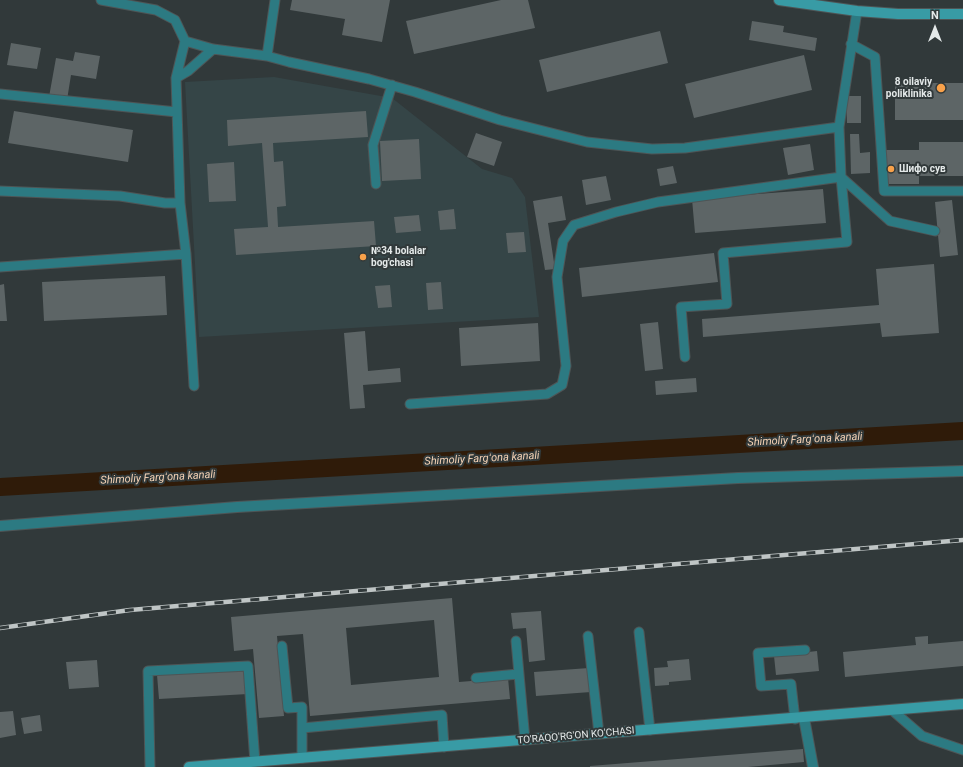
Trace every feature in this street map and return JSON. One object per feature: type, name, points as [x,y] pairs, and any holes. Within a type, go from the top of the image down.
[{"type":"main road","points":[[779,0],[857,11],[898,14],[963,14]]},
{"type":"main road","name":"TO'RAQO'RG'ON KO'CHASI","points":[[189,767],[963,704]]},
{"type":"street","points":[[0,526],[237,507],[738,478],[963,471]]},
{"type":"street","points":[[800,718],[813,767]]},
{"type":"lane","points":[[101,0],[156,10],[175,20],[185,41],[176,78],[180,203],[186,254],[194,386]]},
{"type":"lane","points":[[267,56],[275,0]]},
{"type":"lane","points":[[684,357],[681,307],[727,304],[722,253],[847,242],[841,177],[839,127],[857,11]]},
{"type":"lane","points":[[185,41],[213,49],[267,56],[369,79],[500,120],[587,142],[652,149],[685,148],[839,127]]},
{"type":"lane","points":[[852,44],[875,57],[884,191],[963,191]]},
{"type":"lane","points":[[176,78],[188,71],[213,49]]},
{"type":"lane","points":[[376,184],[372,145],[392,85]]},
{"type":"lane","points":[[0,94],[177,112]]},
{"type":"lane","points":[[410,404],[547,394],[562,385],[566,366],[557,277],[563,241],[574,225],[616,212],[658,202],[841,177],[890,221],[934,231]]},
{"type":"lane","points":[[0,191],[120,196],[165,203],[180,203]]},
{"type":"lane","points":[[0,267],[186,254]]},
{"type":"lane","points":[[639,632],[650,730]]},
{"type":"lane","points":[[588,636],[599,734]]},
{"type":"lane","points":[[516,641],[525,740]]},
{"type":"lane","points":[[282,646],[288,708],[302,707],[302,758]]},
{"type":"lane","points":[[800,718],[791,684],[761,686],[758,653],[805,650]]},
{"type":"lane","points":[[150,767],[148,672],[248,666],[255,762]]},
{"type":"lane","points":[[476,678],[518,674]]},
{"type":"lane","points":[[892,710],[922,736],[963,750]]},
{"type":"lane","points":[[302,728],[442,716],[444,747]]},
{"type":"shaded area","name":"№34 bolalar bog'chasi","points":[[274,77],[392,98],[482,169],[512,178],[525,197],[539,317],[199,337],[185,82]]},
{"type":"building","points":[[292,0],[390,0],[382,42],[342,35],[345,19],[290,10]]},
{"type":"building","points":[[501,0],[528,0],[535,28],[414,54],[406,21]]},
{"type":"building","points":[[752,21],[784,26],[783,32],[817,38],[815,51],[749,40]]},
{"type":"building","points":[[660,31],[668,63],[547,92],[539,60]]},
{"type":"building","points":[[11,43],[41,48],[37,69],[7,65]]},
{"type":"building","points":[[75,52],[100,56],[96,79],[71,75],[67,100],[49,97],[56,58],[73,61]]},
{"type":"building","points":[[804,55],[812,90],[694,118],[685,84]]},
{"type":"building","points":[[895,83],[963,83],[963,120],[895,120]]},
{"type":"building","points":[[846,96],[861,96],[861,123],[847,123]]},
{"type":"building","points":[[14,111],[133,130],[128,162],[8,143]]},
{"type":"building","points":[[366,111],[368,137],[273,143],[274,162],[283,161],[286,206],[277,207],[278,227],[374,221],[376,246],[236,255],[234,229],[268,227],[262,143],[228,146],[227,120]]},
{"type":"building","points":[[476,133],[502,142],[494,166],[467,157]]},
{"type":"building","points":[[850,134],[859,134],[860,153],[870,152],[870,173],[851,174]]},
{"type":"building","points":[[419,139],[421,179],[382,181],[380,141]]},
{"type":"building","points":[[919,142],[963,142],[963,176],[919,176],[919,184],[886,184],[886,150],[919,150]]},
{"type":"building","points":[[810,144],[814,170],[788,175],[783,148]]},
{"type":"building","points":[[234,162],[236,201],[209,202],[207,164]]},
{"type":"building","points":[[673,166],[677,183],[660,186],[657,169]]},
{"type":"building","points":[[606,176],[611,200],[586,205],[582,180]]},
{"type":"building","points":[[823,189],[826,223],[695,233],[692,199]]},
{"type":"building","points":[[562,196],[566,220],[548,223],[555,269],[545,270],[533,201]]},
{"type":"building","points":[[952,200],[958,255],[940,257],[935,202]]},
{"type":"building","points":[[454,209],[456,229],[440,230],[438,211]]},
{"type":"building","points":[[419,215],[421,231],[396,233],[394,217]]},
{"type":"building","points":[[524,232],[526,252],[508,253],[506,233]]},
{"type":"building","points":[[714,253],[718,282],[582,297],[579,268]]},
{"type":"building","points":[[934,264],[939,333],[882,337],[880,323],[703,337],[702,319],[879,305],[876,269]]},
{"type":"building","points":[[165,276],[167,315],[44,321],[42,282]]},
{"type":"building","points":[[441,282],[443,309],[428,310],[426,283]]},
{"type":"building","points":[[4,284],[7,321],[0,321],[0,285]]},
{"type":"building","points":[[390,285],[392,307],[378,308],[375,286]]},
{"type":"building","points":[[658,322],[663,369],[645,371],[640,324]]},
{"type":"building","points":[[538,323],[540,361],[461,366],[459,328]]},
{"type":"building","points":[[365,331],[368,371],[400,368],[401,382],[363,385],[365,408],[350,409],[344,333]]},
{"type":"building","points":[[696,378],[697,392],[656,395],[655,381]]},
{"type":"building","points":[[452,598],[459,682],[508,678],[510,699],[310,716],[303,634],[277,636],[284,716],[259,718],[253,649],[234,651],[231,617]],"holes":[[[434,620],[439,677],[351,685],[346,628]]]},
{"type":"building","points":[[541,611],[545,660],[529,662],[526,628],[513,629],[511,613]]},
{"type":"building","points":[[928,636],[928,644],[963,641],[963,666],[845,677],[843,652],[916,645],[915,637]]},
{"type":"building","points":[[817,651],[819,671],[776,675],[774,656]]},
{"type":"building","points":[[689,659],[691,680],[669,682],[669,685],[655,686],[654,668],[668,667],[667,661]]},
{"type":"building","points":[[97,660],[99,687],[69,689],[66,662]]},
{"type":"building","points":[[589,668],[591,692],[536,696],[534,672]]},
{"type":"building","points":[[246,669],[248,694],[159,699],[157,675]]},
{"type":"building","points":[[13,711],[16,735],[0,738],[0,712]]},
{"type":"building","points":[[40,715],[42,731],[24,734],[21,718]]},
{"type":"building","points":[[803,749],[804,762],[748,767],[590,767],[590,766]]},
{"type":"waterway","name":"Shimoliy Fargʻona kanali","points":[[0,487],[963,431]]},
{"type":"railway","points":[[0,628],[130,610],[963,540]]},
{"type":"place","name":"8 oilaviy poliklinika","points":[[941,88]]},
{"type":"place","name":"Шифо сув","points":[[891,169]]},
{"type":"place","name":"№34 bolalar bog'chasi","points":[[363,257]]}]
